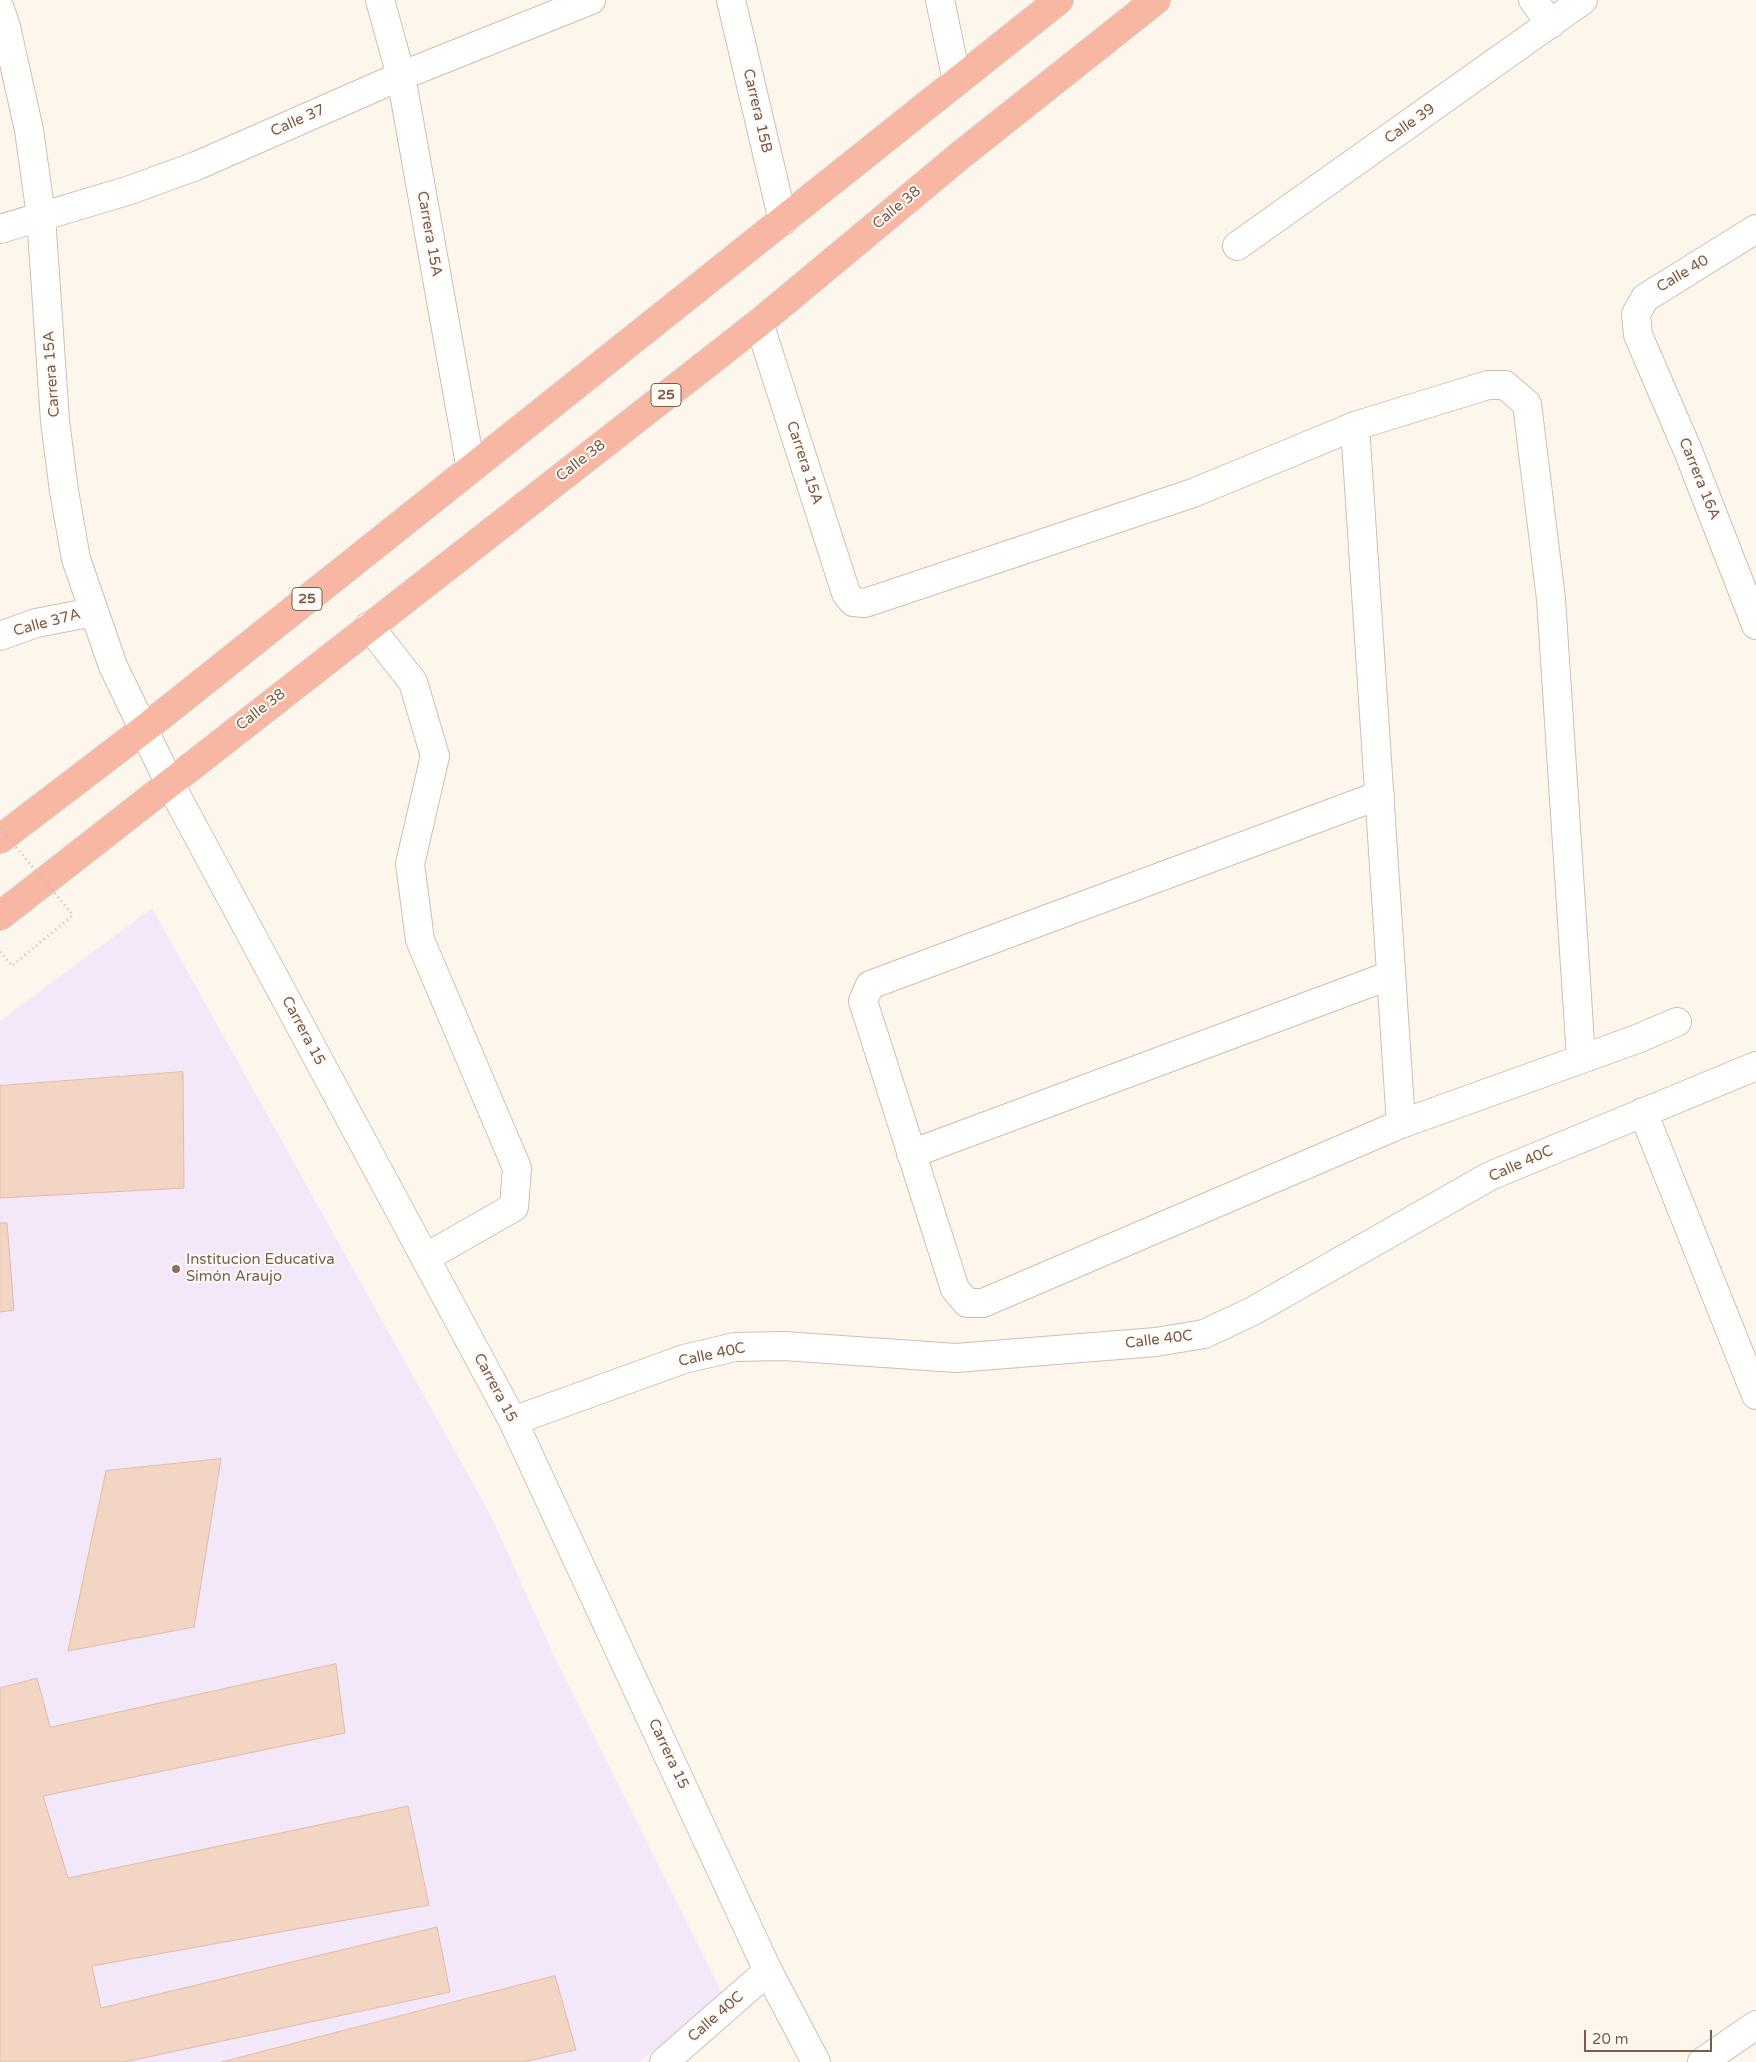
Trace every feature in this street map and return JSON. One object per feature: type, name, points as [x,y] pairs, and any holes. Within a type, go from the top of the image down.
[{"type":"highway","name":"25","points":[[0,840],[142,730],[1060,0]]},
{"type":"highway","name":"Calle 38","points":[[0,916],[169,782],[759,323],[962,154],[1156,0]]},
{"type":"street","name":"Carrera 15A","points":[[380,0],[401,76],[471,469]]},
{"type":"street","name":"Calle 37","points":[[0,229],[130,190],[196,166],[401,76],[591,0]]},
{"type":"street","name":"Carrera 15B","points":[[731,0],[783,221]]},
{"type":"street","points":[[940,0],[958,80]]},
{"type":"street","points":[[1533,0],[1550,24]]},
{"type":"street","name":"Calle 39","points":[[1237,246],[1583,0]]},
{"type":"street","name":"Carrera 15A","points":[[0,9],[30,130],[41,216],[55,421],[64,491],[76,559],[113,666],[142,730]]},
{"type":"street","name":"Calle 40","points":[[1638,335],[1636,314],[1645,298],[1756,230]]},
{"type":"street","name":"Carrera 15A","points":[[759,323],[846,593],[853,602],[865,603],[1193,493],[1355,426]]},
{"type":"street","name":"Carrera 16A","points":[[1638,335],[1688,451],[1756,625]]},
{"type":"street","points":[[1400,1124],[1355,426],[1488,385],[1505,385],[1527,404],[1550,599],[1581,1058]]},
{"type":"street","name":"Calle 37A","points":[[0,636],[36,623],[94,612]]},
{"type":"street","points":[[369,626],[412,682],[435,756],[410,864],[420,940],[517,1168],[514,1207],[425,1258]]},
{"type":"street","name":"Carrera 15","points":[[142,730],[513,1421],[768,1971],[816,2062]]},
{"type":"street","points":[[1380,795],[870,985],[863,1001],[955,1289],[966,1303],[983,1303],[1400,1124],[1637,1039],[1677,1022]]},
{"type":"street","points":[[911,1154],[1391,975]]},
{"type":"street","name":"Calle 40C","points":[[513,1421],[684,1359],[735,1347],[784,1346],[956,1358],[1156,1342],[1204,1334],[1253,1311],[1490,1176],[1756,1066]]},
{"type":"street","points":[[1643,1112],[1756,1395]]},
{"type":"street","name":"Calle 40C","points":[[664,2062],[768,1971]]},
{"type":"street","points":[[1702,2062],[1756,2025]]},
{"type":"path","points":[[0,828],[73,915],[12,966],[0,951]]},
{"type":"shaded area","name":"Institucion Educativa Simón Araujo","points":[[152,908],[491,1516],[556,1660],[725,1999],[638,2062],[0,2062],[0,1021]]},
{"type":"building","points":[[183,1072],[184,1188],[0,1198],[0,1086]]},
{"type":"building","points":[[0,1223],[7,1223],[14,1310],[0,1312]]},
{"type":"building","points":[[221,1459],[194,1627],[68,1651],[106,1471]]},
{"type":"building","points":[[336,1664],[345,1733],[43,1796],[68,1878],[408,1806],[429,1905],[92,1966],[101,2008],[437,1927],[450,1992],[125,2062],[0,2062],[0,1688],[37,1678],[50,1727]]},
{"type":"building","points":[[555,1976],[576,2050],[524,2062],[222,2062]]},
{"type":"place","name":"Institucion Educativa Simón Araujo","points":[[176,1269]]}]
